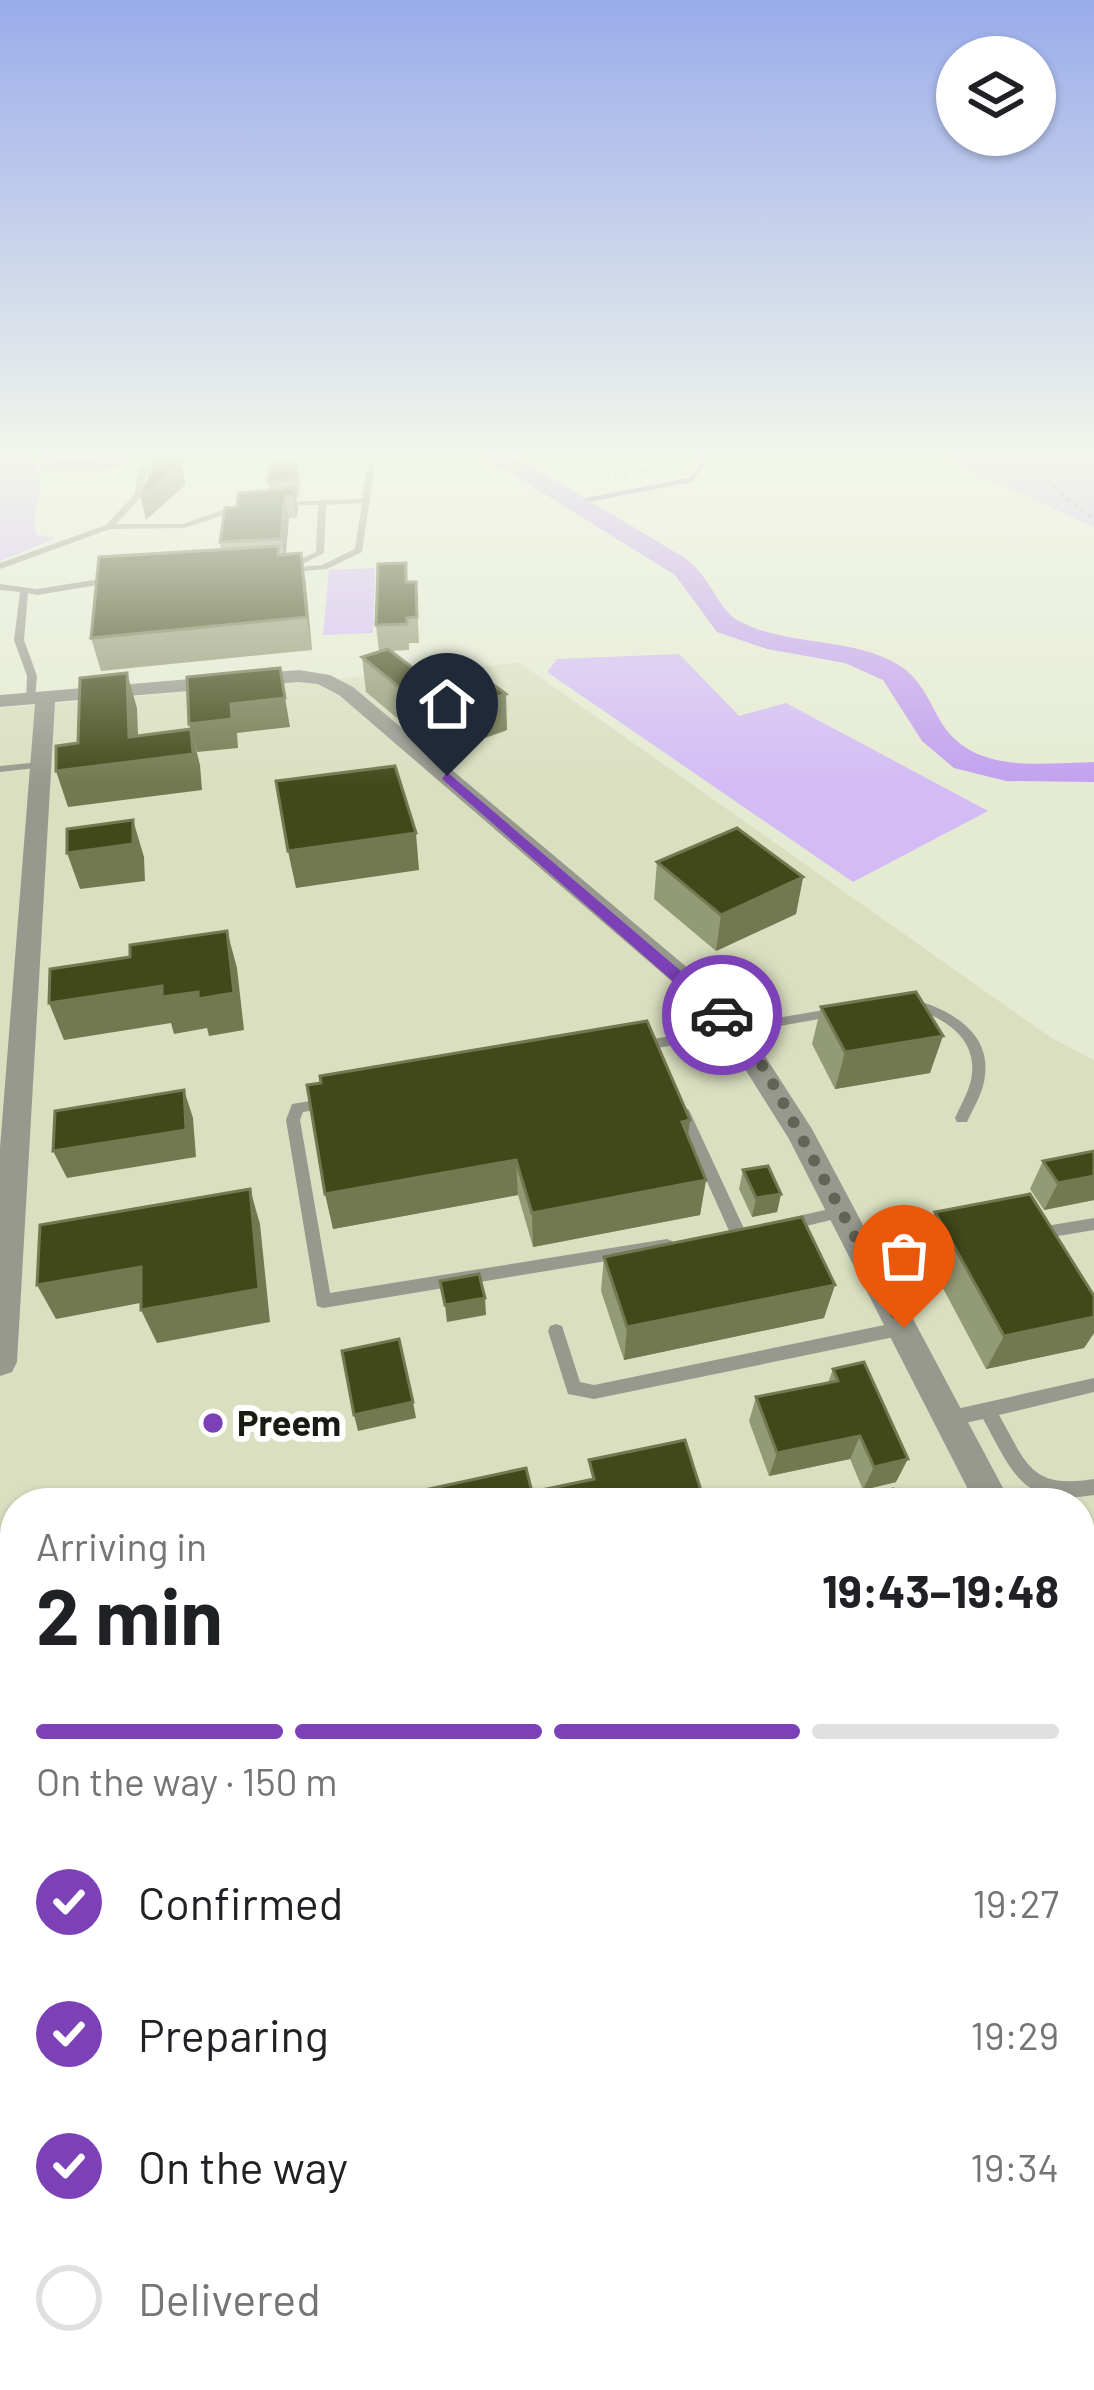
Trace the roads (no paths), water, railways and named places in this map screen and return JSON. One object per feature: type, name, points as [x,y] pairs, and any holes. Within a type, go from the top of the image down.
[{"type":"street","points":[[0,701],[278,676],[323,679],[346,691],[616,919],[736,1029],[765,1069],[986,1488]]},
{"type":"street","points":[[0,1362],[40,765],[37,698]]},
{"type":"lane","points":[[294,564],[273,568],[331,564]]},
{"type":"lane","points":[[116,576],[24,592],[0,585],[59,583],[116,576]]},
{"type":"lane","points":[[24,592],[20,640],[37,698]]},
{"type":"lane","points":[[0,769],[40,765]]},
{"type":"lane","points":[[886,1003],[928,1006],[974,1044],[980,1074],[962,1118]]},
{"type":"lane","points":[[631,1048],[844,1010]]},
{"type":"lane","points":[[653,1044],[662,1065]]},
{"type":"lane","points":[[672,1086],[738,1233]]},
{"type":"lane","points":[[341,1100],[297,1108],[293,1120],[323,1301],[692,1241]]},
{"type":"lane","points":[[715,1237],[842,1212]]},
{"type":"lane","points":[[1030,1221],[1046,1232],[1058,1251]]},
{"type":"lane","points":[[1046,1232],[1094,1223]]},
{"type":"lane","points":[[860,1246],[967,1224]]},
{"type":"lane","points":[[556,1331],[574,1389],[594,1392],[904,1328]]},
{"type":"lane","points":[[952,1418],[1094,1385]]},
{"type":"lane","points":[[987,1410],[1029,1480],[1043,1488]]},
{"type":"waterway","points":[[675,564],[698,582],[715,615],[727,626],[767,640],[854,656],[893,674],[911,694],[933,734],[966,761],[1028,773],[1094,772]]},
{"type":"place","name":"Preem","points":[[213,1423]]}]
